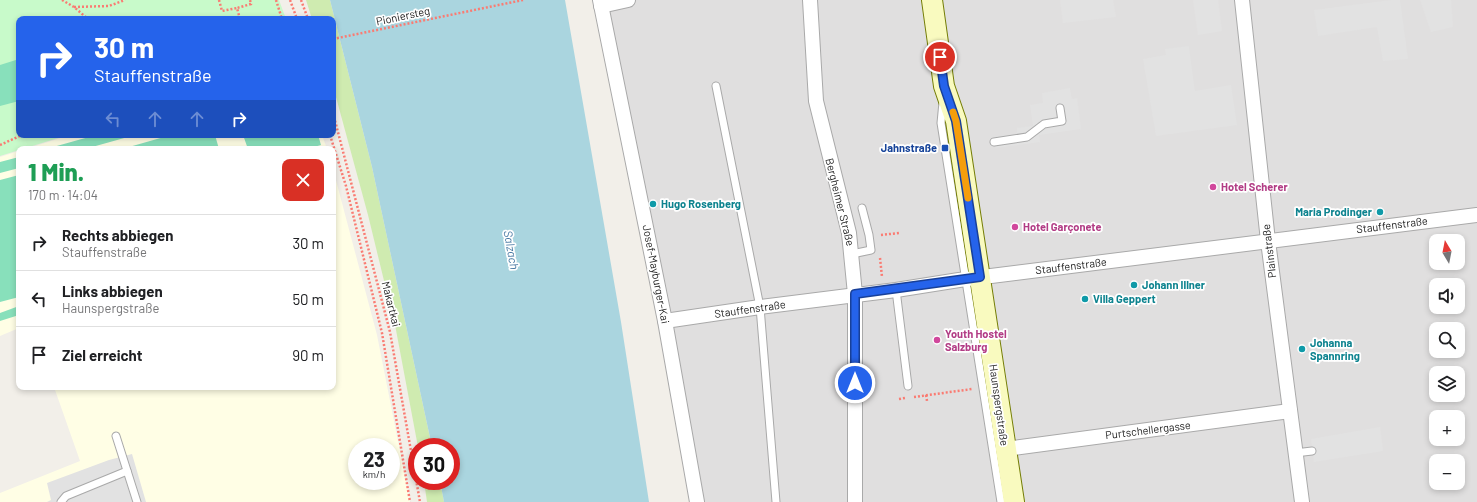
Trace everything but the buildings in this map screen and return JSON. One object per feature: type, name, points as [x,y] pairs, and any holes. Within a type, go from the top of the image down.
[{"type":"street","points":[[601,3],[628,0]]},
{"type":"street","name":"Bergheimer Straße","points":[[810,0],[816,101],[852,254],[855,294],[855,502]]},
{"type":"street","name":"Haunspergstraße","points":[[932,0],[944,86],[956,121],[973,278],[1006,449],[1014,502]]},
{"type":"street","name":"Plainstraße","points":[[1242,0],[1268,241],[1302,502]]},
{"type":"street","name":"Josef-Mayburger-Kai","points":[[601,3],[665,322],[697,502]]},
{"type":"street","name":"Stauffenstraße","points":[[665,322],[760,306],[896,290],[973,278],[1477,215]]},
{"type":"street","name":"Purtschellergasse","points":[[1006,449],[1290,411]]},
{"type":"lane","points":[[716,86],[760,306],[776,502]]},
{"type":"lane","points":[[994,142],[1027,137],[1044,124],[1062,121],[1060,108]]},
{"type":"lane","points":[[852,254],[871,250],[862,208]]},
{"type":"lane","points":[[973,278],[1001,502]]},
{"type":"lane","points":[[896,290],[908,386]]},
{"type":"lane","points":[[116,436],[137,502]]},
{"type":"lane","points":[[1295,453],[1312,451]]},
{"type":"lane","points":[[61,502],[66,496],[127,471]]},
{"type":"path","points":[[62,0],[74,7],[84,16]]},
{"type":"path","points":[[74,7],[109,6],[125,0]]},
{"type":"path","points":[[219,0],[222,11],[251,4],[250,0]]},
{"type":"path","points":[[276,0],[281,16]]},
{"type":"path","points":[[290,0],[296,16]]},
{"type":"path","points":[[301,0],[307,16]]},
{"type":"path","name":"Pioniersteg","points":[[336,38],[523,0]]},
{"type":"path","points":[[237,8],[239,16]]},
{"type":"path","name":"Makartkai","points":[[336,125],[390,332],[420,502]]},
{"type":"path","points":[[0,145],[16,138]]},
{"type":"path","name":"Makartkai","points":[[336,154],[346,186],[382,333],[410,502]]},
{"type":"path","points":[[899,399],[973,389]]},
{"type":"path","points":[[926,395],[927,401]]},
{"type":"shaded area","points":[[600,0],[1477,0],[1477,502],[701,502]]},
{"type":"shaded area","points":[[1060,0],[1113,0],[1116,17],[1063,23]]},
{"type":"shaded area","points":[[1193,0],[1218,0],[1222,31],[1198,35]]},
{"type":"shaded area","points":[[1400,0],[1408,59],[1383,61],[1377,27],[1318,36],[1314,10]]},
{"type":"shaded area","points":[[1420,0],[1451,0],[1453,27],[1431,32]]},
{"type":"shaded area","points":[[1189,46],[1195,91],[1231,85],[1237,125],[1156,136],[1143,59],[1166,55],[1165,49]]},
{"type":"shaded area","points":[[1070,88],[1072,99],[1077,98],[1081,129],[1039,135],[1040,142],[995,148],[993,137],[1017,134],[1017,128],[1033,126],[1030,105],[1043,103],[1042,93]]},
{"type":"shaded area","points":[[61,138],[323,138],[326,146],[35,146]]},
{"type":"shaded area","points":[[16,152],[16,329],[0,336],[0,157]]},
{"type":"shaded area","points":[[336,180],[377,335],[397,438],[348,438],[348,490],[400,490],[400,451],[410,502],[0,502],[0,493],[80,461],[55,390],[336,390]]},
{"type":"shaded area","points":[[1380,427],[1383,451],[1314,462],[1311,439]]},
{"type":"shaded area","points":[[132,454],[146,502],[47,502],[51,500],[47,483],[109,460]]},
{"type":"green space","points":[[0,0],[279,0],[285,16],[16,16],[16,138],[58,138],[32,146],[16,146],[16,151],[0,156]]},
{"type":"green space","points":[[306,0],[330,0],[334,16],[311,16]]},
{"type":"green space","points":[[336,24],[372,167],[430,438],[416,438],[396,330],[368,215],[336,97]]},
{"type":"green space","points":[[16,60],[16,102],[0,106],[0,65]]},
{"type":"green space","points":[[85,138],[124,138],[96,146],[57,146]]},
{"type":"green space","points":[[160,138],[216,138],[218,146],[132,146]]},
{"type":"green space","points":[[244,138],[319,138],[321,145],[318,146],[247,146]]},
{"type":"green space","points":[[16,158],[16,169],[0,173],[0,162]]},
{"type":"green space","points":[[16,176],[16,298],[0,302],[0,180]]},
{"type":"green space","points":[[16,307],[16,316],[0,321],[0,313]]},
{"type":"green space","points":[[425,490],[442,490],[444,502],[427,502]]},
{"type":"water","name":"Salzach","points":[[330,0],[565,0],[621,322],[649,502],[444,502],[442,490],[460,490],[460,438],[430,438],[372,167],[336,24],[336,16],[334,16]]},
{"type":"slow traffic","points":[[953,112],[956,121],[968,198]]},
{"type":"place","name":"Jahnstraße","points":[[945,148]]},
{"type":"place","name":"Hotel Scherer","points":[[1213,187]]},
{"type":"place","name":"Hugo Rosenberg","points":[[653,204]]},
{"type":"place","name":"Maria Prodinger","points":[[1380,212]]},
{"type":"place","name":"Hotel Garçonete","points":[[1015,227]]},
{"type":"place","name":"Johann Illner","points":[[1134,285]]},
{"type":"place","name":"Villa Geppert","points":[[1085,299]]},
{"type":"place","name":"Youth Hostel Salzburg","points":[[937,340]]},
{"type":"place","name":"Johanna Spannring","points":[[1302,349]]},
{"type":"route","points":[[855,383],[855,294],[896,290],[980,277],[956,121],[944,86],[940,57]]}]
